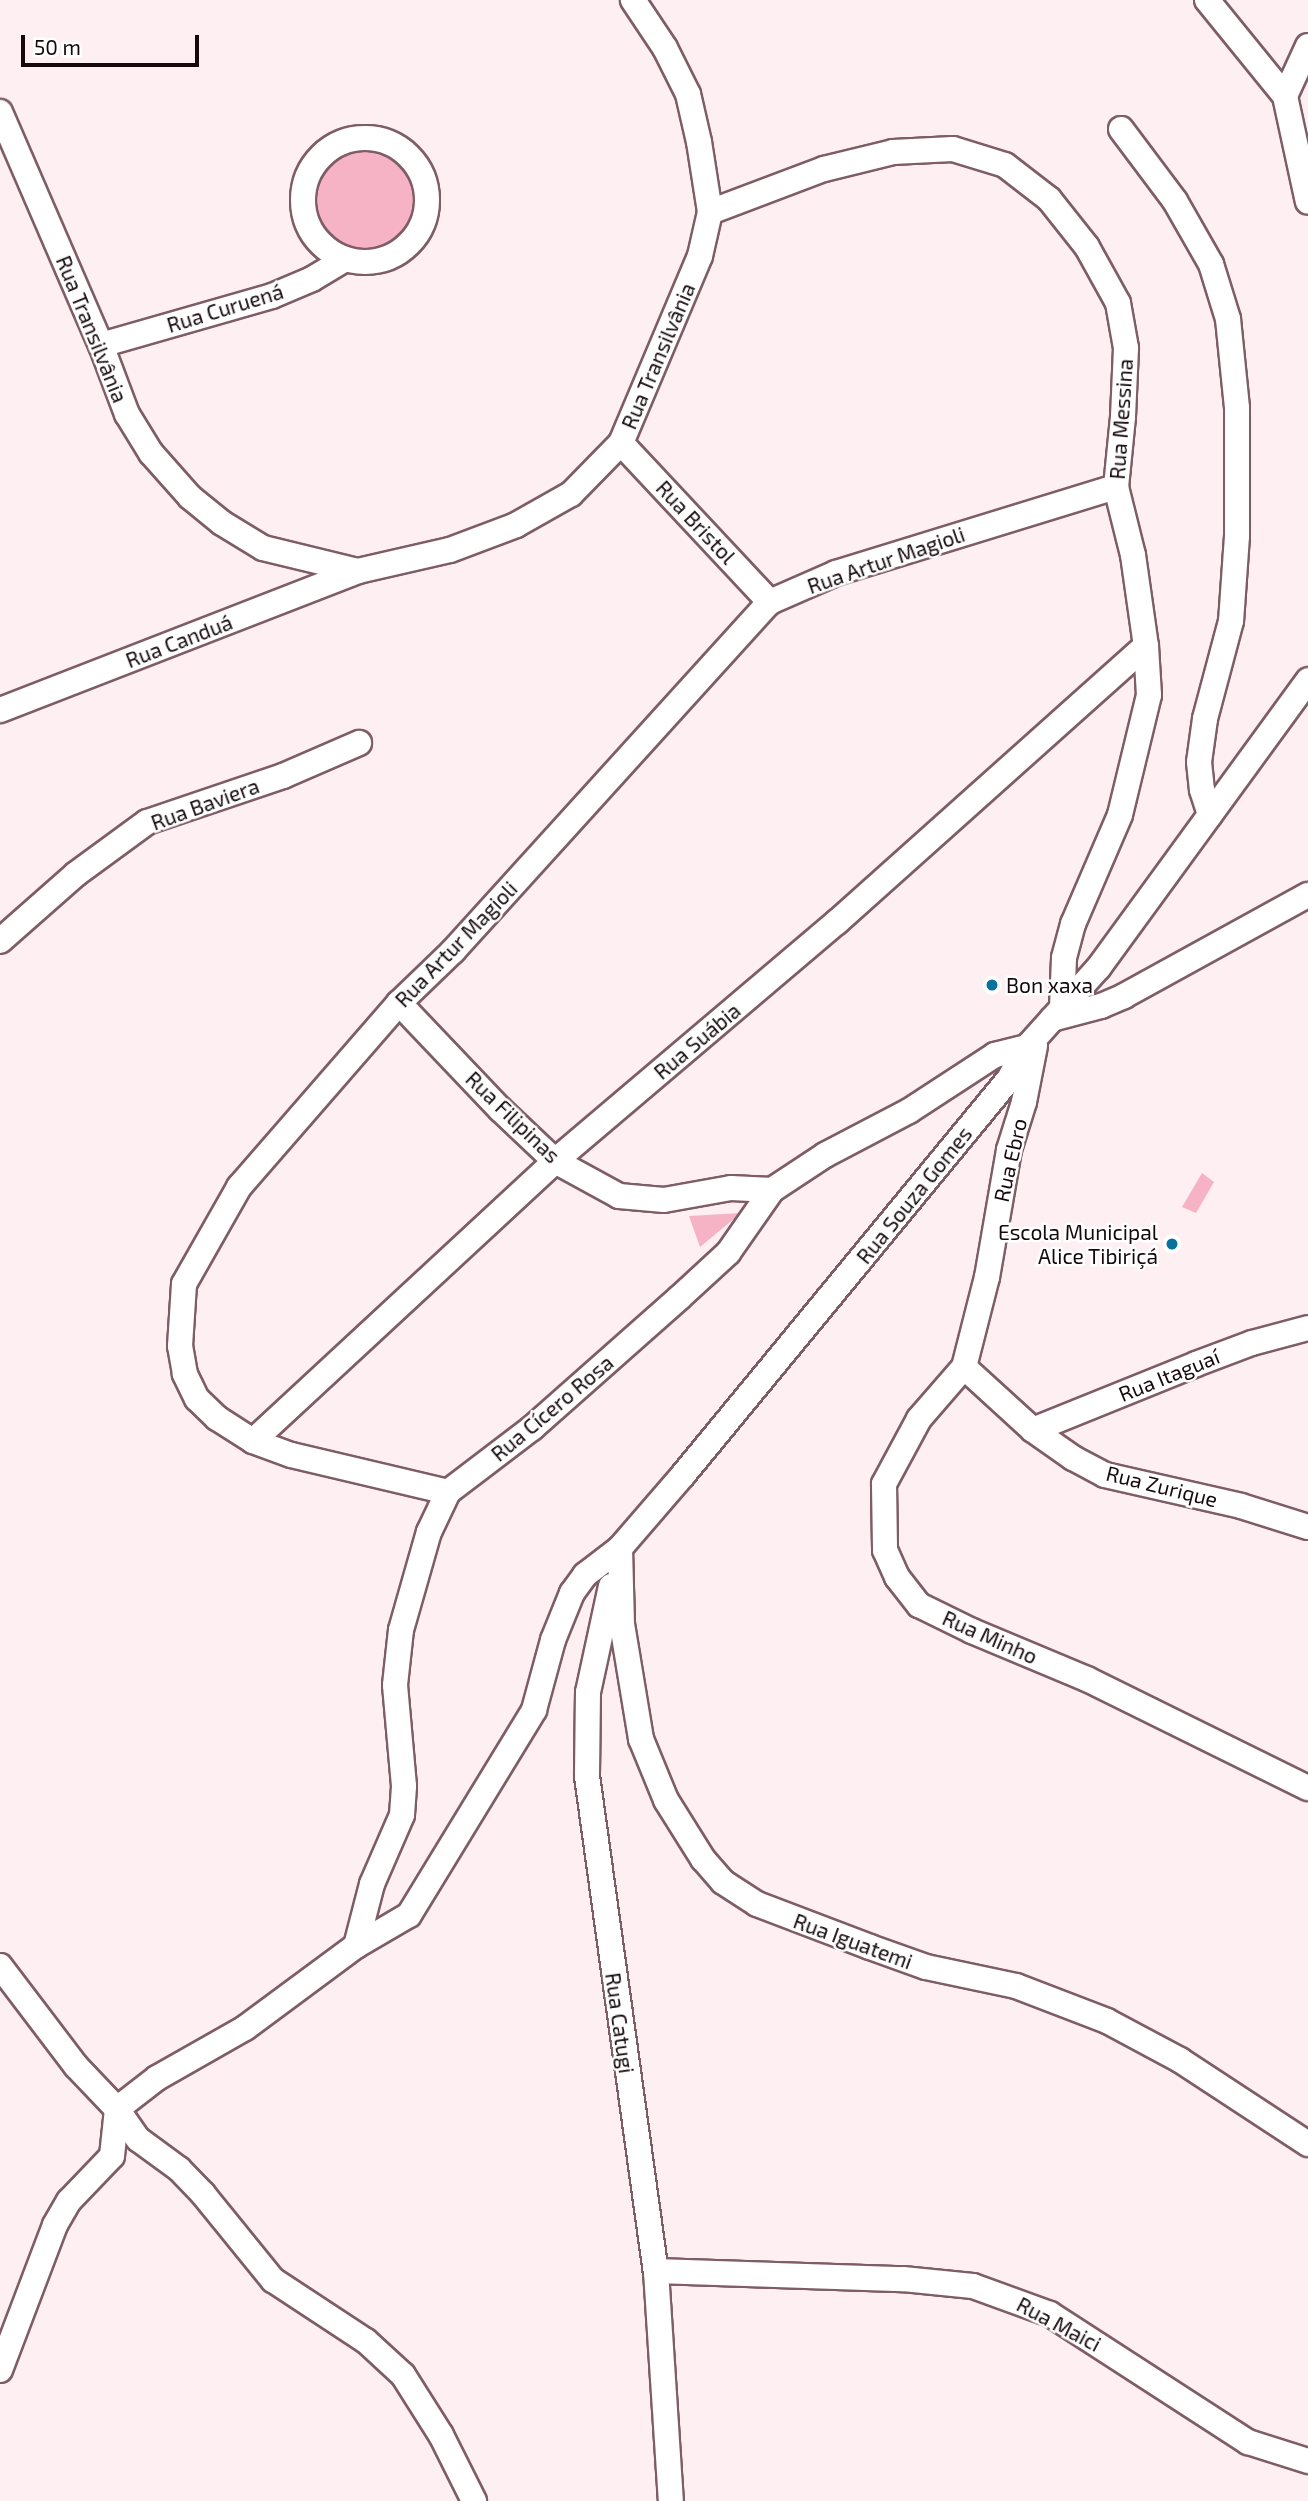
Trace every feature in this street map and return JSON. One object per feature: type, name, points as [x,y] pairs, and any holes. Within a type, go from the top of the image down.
[{"type":"street","name":"Rua Transilvânia","points":[[0,112],[101,345],[127,414],[151,453],[190,498],[222,523],[263,548],[358,571],[450,550],[516,526],[571,494],[621,443],[700,256],[710,212],[688,94],[665,48],[633,0]]},
{"type":"street","points":[[1207,0],[1285,96],[1308,201]]},
{"type":"street","points":[[1285,96],[1308,46]]},
{"type":"street","points":[[1121,129],[1175,201],[1211,264],[1228,319],[1237,408],[1237,536],[1231,621],[1205,719],[1199,762],[1202,790],[1210,815]]},
{"type":"street","points":[[365,138],[386,141],[405,152],[420,169],[428,189],[428,211],[420,231],[407,248],[387,259],[366,264],[344,260],[325,249],[311,233],[303,212],[303,190],[310,170],[324,153],[334,147],[365,138]]},
{"type":"street","name":"Rua Messina","points":[[710,212],[824,169],[893,152],[953,149],[1004,165],[1049,199],[1087,247],[1118,303],[1126,348],[1124,417],[1116,488],[1133,555],[1146,646],[1149,695],[1120,815],[1073,924],[1044,1028]]},
{"type":"street","name":"Rua Curuená","points":[[101,345],[272,296],[312,279],[344,260]]},
{"type":"street","name":"Rua Bristol","points":[[621,443],[770,602]]},
{"type":"street","name":"Rua Artur Magioli","points":[[448,1493],[291,1455],[253,1441],[216,1418],[197,1399],[185,1374],[180,1346],[184,1284],[239,1187],[399,1003],[453,951],[770,602],[836,573],[1116,488]]},
{"type":"street","name":"Rua Canduá","points":[[0,710],[358,571]]},
{"type":"street","name":"Rua Suábia","points":[[253,1441],[555,1161],[837,922],[1146,646]]},
{"type":"street","name":"Rua Souza Gomes","points":[[117,2109],[157,2078],[245,2028],[356,1946],[409,1915],[534,1710],[553,1640],[572,1593],[585,1575],[620,1548],[838,1289],[1009,1079],[1044,1028],[1099,967],[1308,680]]},
{"type":"street","name":"Rua Baviera","points":[[0,941],[76,874],[147,822],[283,776],[359,743]]},
{"type":"street","points":[[1044,1028],[1124,996],[1308,895]]},
{"type":"street","name":"Rua Filipinas","points":[[399,1003],[500,1109],[555,1161],[619,1196],[664,1200],[731,1188],[772,1190]]},
{"type":"street","name":"Rua Cícero Rosa","points":[[356,1946],[372,1884],[402,1815],[404,1786],[395,1685],[401,1630],[429,1532],[448,1493],[532,1428],[728,1253],[772,1190],[825,1155],[908,1111],[995,1055],[1044,1028]]},
{"type":"street","name":"Rua Ebro","points":[[964,1367],[987,1277],[1009,1150],[1044,1028]]},
{"type":"street","name":"Rua Itaguaí","points":[[1033,1430],[1196,1364],[1308,1328]]},
{"type":"street","name":"Rua Zurique","points":[[964,1367],[1033,1430],[1105,1475],[1241,1506],[1308,1527]]},
{"type":"street","name":"Rua Minho","points":[[964,1367],[919,1419],[884,1485],[885,1550],[897,1577],[911,1596],[919,1605],[972,1631],[1087,1679],[1308,1788]]},
{"type":"street","name":"Rua Iguatemi","points":[[620,1548],[622,1624],[641,1739],[672,1810],[703,1859],[723,1882],[757,1904],[858,1943],[926,1967],[1016,1986],[1107,2021],[1180,2060],[1308,2144]]},
{"type":"street","name":"Rua Catugi","points":[[620,1548],[587,1692],[587,1776],[656,2271],[671,2501]]},
{"type":"street","points":[[0,1966],[76,2066],[117,2109],[138,2139],[190,2180],[238,2233],[257,2263],[273,2280],[366,2341],[403,2375],[436,2426],[474,2501]]},
{"type":"street","points":[[0,2370],[55,2225],[69,2201],[112,2156],[117,2109]]},
{"type":"street","name":"Rua Maici","points":[[656,2271],[904,2279],[973,2286],[1050,2314],[1248,2442],[1308,2461]]},
{"type":"shaded area","points":[[366,144],[387,148],[406,160],[418,179],[422,200],[418,221],[406,240],[387,252],[366,256],[345,252],[326,240],[314,221],[310,200],[314,179],[326,160],[345,148]]},
{"type":"shaded area","points":[[1202,1173],[1214,1182],[1196,1213],[1182,1207]]},
{"type":"shaded area","points":[[741,1213],[700,1247],[689,1216]]},
{"type":"place","name":"Bon xaxa","points":[[992,985]]},
{"type":"place","name":"Escola Municipal Alice Tibiriçá","points":[[1172,1244]]}]
